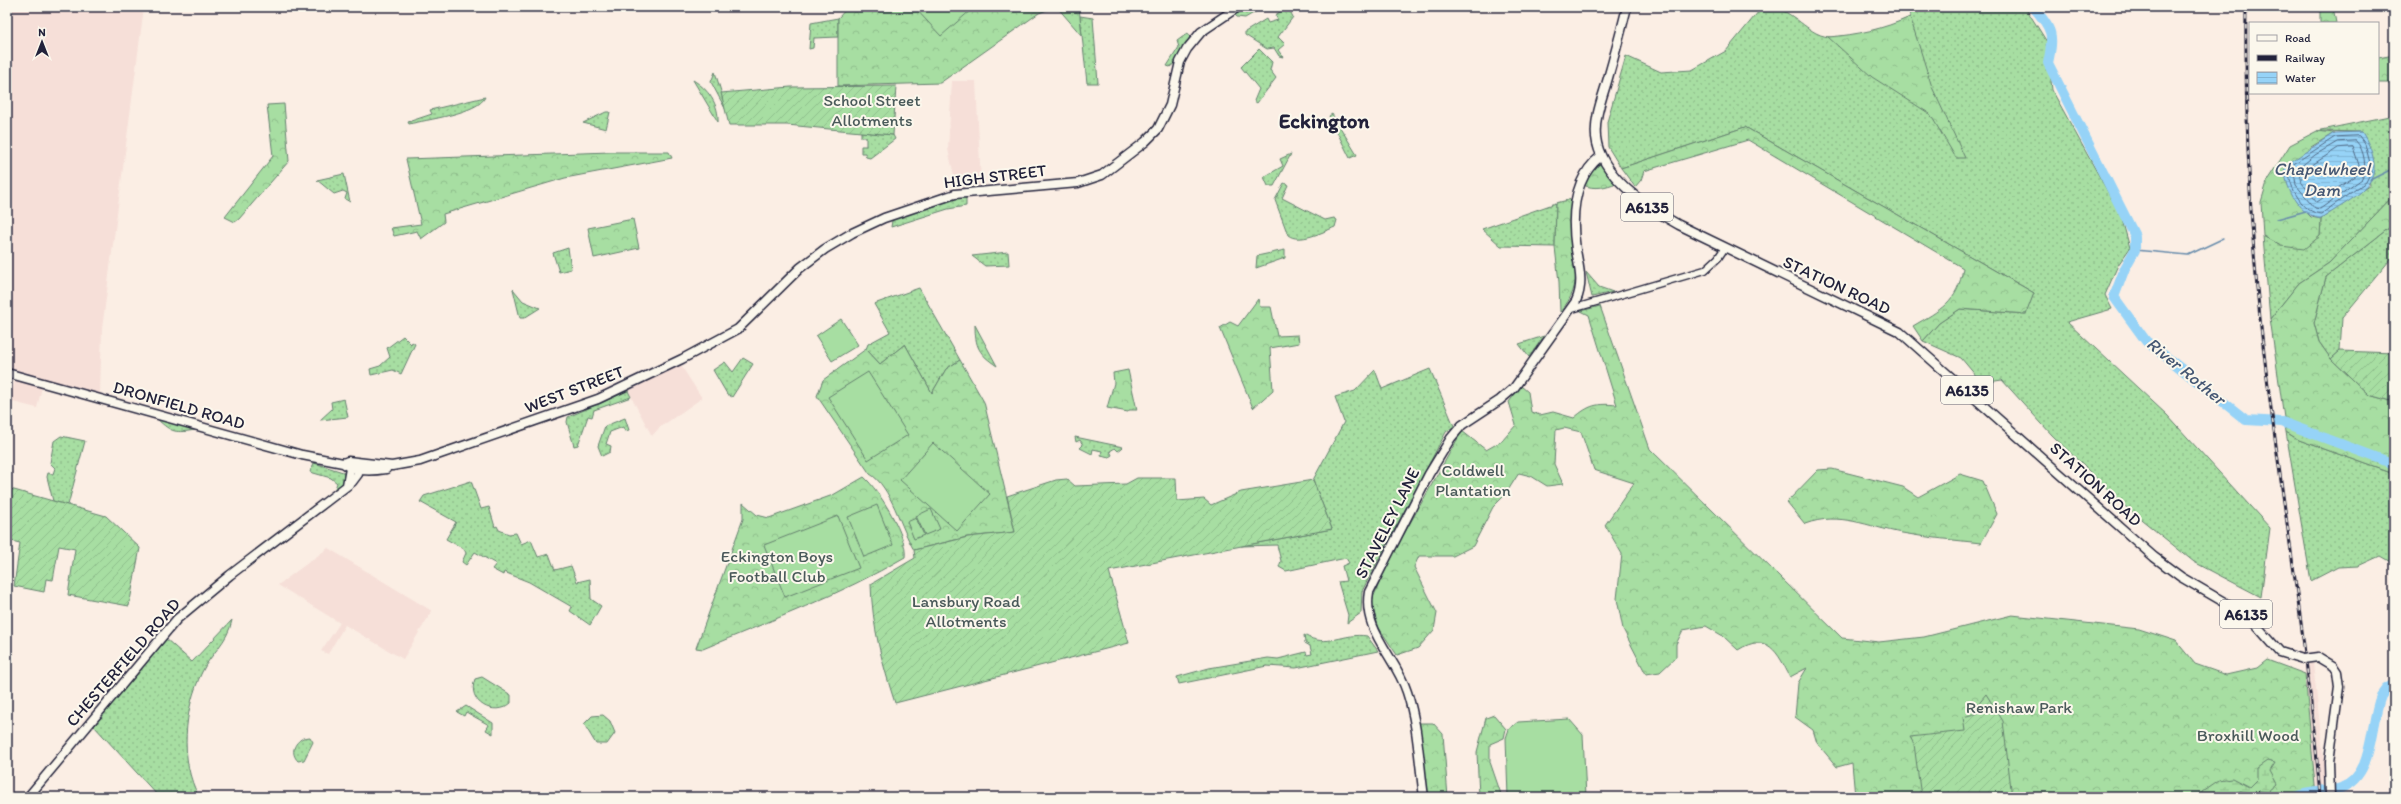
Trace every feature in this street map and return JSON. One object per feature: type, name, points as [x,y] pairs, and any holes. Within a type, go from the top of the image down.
[{"type":"main road","name":"HIGH STREET","points":[[755,314],[800,268],[825,249],[852,233],[884,218],[955,194],[1078,183],[1095,179],[1113,167],[1152,136],[1163,122],[1170,105],[1180,62],[1192,42],[1216,21],[1238,7]]},
{"type":"main road","name":"A6135","points":[[1627,7],[1598,112],[1596,138],[1601,156],[1627,190],[1648,207],[1724,249]]},
{"type":"main road","points":[[1572,309],[1581,285],[1574,227],[1577,199],[1584,174],[1601,156]]},
{"type":"main road","name":"STATION ROAD","points":[[1724,249],[1900,332],[2154,557],[2181,577],[2248,616],[2280,652],[2303,659],[2318,657],[2333,666],[2337,672],[2340,687],[2329,762],[2328,783],[2330,797]]},
{"type":"main road","name":"STAVELEY LANE","points":[[1424,797],[1411,706],[1398,673],[1370,623],[1367,603],[1369,592],[1429,474],[1450,438],[1462,425],[1500,400],[1514,388],[1558,325],[1572,309]]},
{"type":"main road","name":"WEST STREET","points":[[378,467],[388,469],[392,466],[420,461],[610,394],[729,335],[755,314]]},
{"type":"main road","name":"DRONFIELD ROAD","points":[[7,373],[297,454],[353,465],[378,467]]},
{"type":"main road","name":"CHESTERFIELD ROAD","points":[[28,797],[177,619],[347,485],[353,465]]},
{"type":"street","points":[[1572,309],[1704,270],[1718,258],[1724,249]]},
{"type":"shaded area","points":[[7,7],[144,7],[102,329],[100,394],[7,368]]},
{"type":"shaded area","points":[[952,81],[976,81],[981,185],[957,189],[948,149]]},
{"type":"shaded area","points":[[680,364],[702,398],[659,428],[652,436],[628,391]]},
{"type":"shaded area","points":[[15,380],[42,387],[37,408],[9,401]]},
{"type":"shaded area","points":[[328,548],[432,611],[403,659],[345,625],[328,654],[321,651],[340,623],[278,585]]},
{"type":"shaded area","points":[[2313,662],[2324,763],[2325,797],[2316,797],[2304,663]]},
{"type":"green space","points":[[848,7],[1055,7],[1039,13],[940,83],[838,86],[838,18]]},
{"type":"green space","points":[[914,7],[970,7],[972,9],[941,36]]},
{"type":"green space","points":[[1057,7],[1079,7],[1082,36]]},
{"type":"green space","points":[[1248,7],[1264,7],[1245,18],[1237,17],[1235,15]]},
{"type":"green space","points":[[1288,7],[1293,17],[1278,37],[1285,44],[1278,50],[1283,57],[1279,56],[1274,48],[1267,49],[1245,35],[1245,32],[1266,19],[1268,23],[1278,20],[1275,15]]},
{"type":"green space","points":[[1766,7],[1780,10],[1792,16],[1816,33],[1838,38],[1863,34],[1889,26],[1910,17],[1909,7],[2025,7],[2047,42],[2052,90],[2121,216],[2130,248],[2118,265],[2105,295],[2112,309],[2067,322],[2167,415],[2270,528],[2261,597],[2194,562],[2126,507],[2052,435],[2002,380],[1982,383],[1961,358],[1923,341],[1939,323],[1960,309],[2025,314],[2034,293],[1745,127],[1621,168],[1608,147],[1607,122],[1626,56],[1661,72],[1692,70],[1726,51],[1759,11]]},
{"type":"green space","points":[[2320,7],[2333,7],[2336,22],[2320,22]]},
{"type":"green space","points":[[1080,16],[1093,18],[1098,83],[1087,83]]},
{"type":"green space","points":[[1910,17],[1932,87],[1965,158],[1956,158],[1930,114],[1872,77],[1828,37],[1870,31]]},
{"type":"green space","points":[[838,18],[838,37],[814,38],[813,48],[809,49],[811,23]]},
{"type":"green space","points":[[1188,33],[1190,37],[1176,62],[1170,67],[1167,66],[1179,47],[1177,41]]},
{"type":"green space","points":[[1259,49],[1272,62],[1270,70],[1276,78],[1257,103],[1254,101],[1259,89],[1241,67]]},
{"type":"green space","points":[[2394,55],[2394,83],[2379,83],[2379,58]]},
{"type":"green space","points":[[715,72],[728,114],[711,82]]},
{"type":"green space","points":[[693,80],[708,92],[712,98],[717,109],[718,122]]},
{"type":"green space","name":"School Street Allotments","points":[[896,86],[893,135],[787,125],[729,125],[721,93],[791,87]]},
{"type":"green space","points":[[485,97],[481,103],[463,112],[409,124],[408,122],[432,114],[430,110]]},
{"type":"green space","points":[[284,104],[289,161],[235,222],[225,217],[273,156],[267,105]]},
{"type":"green space","points":[[606,112],[610,112],[606,129],[583,123]]},
{"type":"green space","points":[[1332,114],[1357,155],[1350,158],[1329,116]]},
{"type":"green space","points":[[2394,115],[2394,195],[2329,263],[2299,283],[2270,319],[2263,236],[2281,246],[2320,236],[2321,219],[2370,185],[2362,132],[2317,131]]},
{"type":"green space","points":[[1745,127],[2034,293],[2026,314],[1960,309],[1939,323],[1923,341],[1913,326],[1932,315],[1946,304],[1957,289],[1961,280],[1963,268],[1748,140],[1644,171],[1641,180],[1635,187],[1621,168]]},
{"type":"green space","points":[[2317,131],[2334,133],[2311,147],[2296,202],[2311,217],[2321,219],[2320,236],[2304,249],[2281,246],[2263,236],[2261,202],[2268,179],[2290,145]]},
{"type":"green space","points":[[861,132],[893,135],[895,139],[870,158],[866,157],[865,153],[861,153],[861,146],[866,146],[866,137],[861,137]]},
{"type":"green space","points":[[611,152],[669,152],[672,158],[565,178],[443,214],[444,222],[421,239],[417,231],[394,236],[391,228],[421,224],[406,159]]},
{"type":"green space","points":[[1291,154],[1274,186],[1268,186],[1264,177],[1283,166],[1280,159]]},
{"type":"green space","points":[[1600,163],[1617,183],[1596,188],[1583,185],[1589,173]]},
{"type":"green space","points":[[344,174],[350,202],[345,199],[347,193],[343,191],[334,194],[317,180]]},
{"type":"green space","points":[[1284,183],[1288,185],[1282,198],[1325,220],[1334,218],[1337,220],[1335,227],[1305,238],[1298,238],[1288,235],[1275,200]]},
{"type":"green space","points":[[2394,195],[2394,224],[2326,277],[2314,323],[2319,342],[2331,359],[2369,395],[2394,402],[2394,474],[2299,440],[2286,432],[2270,319],[2299,283],[2329,263]]},
{"type":"green space","points":[[966,197],[966,206],[948,209],[891,227],[892,221],[898,216],[947,200]]},
{"type":"green space","points":[[1572,199],[1570,224],[1576,272],[1575,282],[1573,291],[1568,301],[1560,312],[1559,282],[1555,247],[1556,203]]},
{"type":"green space","points":[[1556,203],[1555,247],[1501,246],[1482,229]]},
{"type":"green space","points":[[633,219],[639,248],[594,258],[588,228]]},
{"type":"green space","points":[[2394,224],[2394,255],[2342,318],[2340,351],[2331,359],[2319,342],[2314,323],[2326,277]]},
{"type":"green space","points":[[568,248],[571,269],[559,272],[553,253]]},
{"type":"green space","points":[[1285,250],[1285,258],[1256,268],[1257,256]]},
{"type":"green space","points":[[1008,252],[1009,265],[985,266],[972,256]]},
{"type":"green space","points":[[1586,272],[1599,287],[1613,292],[1592,297]]},
{"type":"green space","points":[[919,288],[960,360],[946,369],[932,393],[905,344],[880,364],[866,349],[868,344],[890,332],[874,304]]},
{"type":"green space","points":[[513,289],[523,301],[540,308],[524,318],[520,318]]},
{"type":"green space","points":[[1258,299],[1260,307],[1271,307],[1277,336],[1298,335],[1299,343],[1270,348],[1273,390],[1253,408],[1220,328],[1230,322],[1238,326]]},
{"type":"green space","name":"Renishaw Park","points":[[1600,306],[1650,449],[1842,638],[1879,642],[1924,637],[2012,615],[2139,629],[2176,641],[2195,664],[2226,675],[2257,668],[2267,660],[2305,674],[2316,797],[1855,797],[1852,763],[1837,767],[1817,743],[1813,730],[1795,717],[1798,683],[1807,668],[1790,677],[1781,660],[1771,647],[1757,643],[1748,645],[1738,650],[1723,636],[1706,626],[1683,630],[1676,644],[1676,657],[1660,672],[1646,674],[1623,629],[1617,599],[1622,554],[1605,525],[1634,483],[1594,470],[1581,432],[1564,428],[1556,430],[1554,464],[1563,484],[1547,486],[1531,476],[1519,473],[1505,495],[1493,507],[1473,546],[1453,556],[1419,556],[1414,567],[1437,613],[1434,630],[1418,648],[1397,655],[1379,628],[1371,603],[1387,564],[1462,431],[1486,450],[1502,441],[1516,425],[1509,402],[1521,386],[1528,392],[1531,412],[1540,415],[1553,412],[1574,418],[1584,410],[1594,406],[1604,404],[1617,405],[1589,315],[1581,311]]},
{"type":"green space","points":[[841,319],[858,345],[832,361],[816,336]]},
{"type":"green space","points":[[975,325],[997,366],[986,358],[979,349],[976,339]]},
{"type":"green space","points":[[403,336],[411,344],[412,342],[415,344],[401,374],[393,370],[371,375],[370,369],[380,366],[390,357],[387,348]]},
{"type":"green space","points":[[1544,336],[1529,357],[1519,344]]},
{"type":"green space","points":[[905,344],[932,393],[946,369],[960,360],[984,402],[1015,532],[967,537],[914,550],[884,488],[870,474],[817,396],[823,380],[866,349],[880,364]]},
{"type":"green space","points":[[2340,351],[2394,353],[2394,402],[2369,395],[2331,359]]},
{"type":"green space","points":[[743,358],[753,364],[732,397],[727,394],[713,370],[725,362],[733,372]]},
{"type":"green space","points":[[1430,369],[1454,426],[1446,432],[1362,591],[1361,613],[1347,623],[1348,615],[1338,582],[1346,581],[1342,566],[1349,563],[1346,558],[1286,571],[1279,567],[1281,561],[1277,545],[1241,546],[1332,529],[1313,480],[1344,422],[1335,397],[1355,391],[1375,370],[1382,389]]},
{"type":"green space","points":[[1128,370],[1137,410],[1129,410],[1128,412],[1107,408],[1114,383],[1113,373]]},
{"type":"green space","points":[[868,372],[908,435],[868,460],[828,397]]},
{"type":"green space","points":[[628,391],[631,397],[594,410],[592,417],[588,416],[578,445],[574,446],[567,422],[568,417]]},
{"type":"green space","points":[[344,399],[348,417],[320,420],[332,409],[331,402]]},
{"type":"green space","points":[[625,418],[629,430],[625,431],[623,427],[610,432],[606,444],[611,446],[610,452],[602,456],[598,446],[605,426]]},
{"type":"green space","points":[[157,419],[196,430],[183,432],[174,431],[166,427]]},
{"type":"green space","points":[[2286,432],[2299,440],[2394,474],[2394,564],[2380,556],[2358,566],[2338,567],[2311,581]]},
{"type":"green space","points":[[61,436],[85,441],[68,505],[53,501],[47,477],[48,473],[53,474],[55,468],[50,463],[54,441]]},
{"type":"green space","points":[[1075,437],[1123,447],[1118,451],[1115,448],[1110,451],[1112,455],[1109,457],[1101,455],[1102,451],[1093,449],[1092,454],[1080,448],[1083,445],[1080,440],[1076,442]]},
{"type":"green space","points":[[933,443],[990,494],[957,531],[900,480]]},
{"type":"green space","points":[[314,463],[343,472],[345,478],[343,483],[334,491],[337,483],[331,478],[310,472]]},
{"type":"green space","points":[[1832,469],[1903,487],[1918,497],[1960,474],[1983,481],[1997,514],[1981,543],[1912,535],[1854,521],[1830,519],[1818,520],[1805,524],[1787,502],[1818,470]]},
{"type":"green space","name":"Eckington Boys Football Club","points":[[864,477],[877,492],[891,514],[902,538],[905,548],[905,557],[881,571],[806,606],[703,649],[696,648],[743,519],[743,503],[757,515],[769,518],[833,495]]},
{"type":"green space","name":"Lansbury Road Allotments","points":[[1137,478],[1176,478],[1177,501],[1204,499],[1211,505],[1241,492],[1313,480],[1332,529],[1109,571],[1129,643],[895,703],[878,644],[873,615],[871,584],[915,558],[914,550],[968,537],[1015,532],[1007,496],[1056,480],[1067,479],[1075,486],[1126,484]]},
{"type":"green space","points":[[471,481],[481,509],[489,507],[495,527],[497,526],[499,530],[509,534],[516,533],[521,544],[531,540],[538,557],[549,554],[555,570],[571,566],[577,582],[590,579],[591,599],[601,606],[590,625],[570,611],[572,607],[529,582],[504,572],[503,575],[492,569],[496,564],[475,552],[466,565],[462,562],[466,553],[464,549],[446,539],[456,522],[420,502],[424,496]]},
{"type":"green space","points":[[7,488],[106,516],[140,548],[129,606],[68,595],[75,549],[59,546],[53,580],[46,579],[44,592],[14,586],[20,543],[7,540]]},
{"type":"green space","points":[[877,505],[893,545],[864,557],[848,517]]},
{"type":"green space","points":[[931,509],[940,529],[925,535],[916,516]]},
{"type":"green space","points":[[838,516],[859,568],[785,597],[764,545]]},
{"type":"green space","points":[[916,518],[924,535],[914,539],[907,522]]},
{"type":"green space","points":[[232,620],[227,635],[202,672],[191,702],[188,718],[186,751],[188,767],[199,797],[159,797],[94,726],[165,638],[192,662]]},
{"type":"green space","points":[[1304,635],[1313,639],[1321,640],[1358,635],[1367,636],[1378,651],[1296,668],[1267,666],[1179,684],[1177,677],[1209,668],[1268,658],[1278,659],[1306,652],[1307,655],[1312,654],[1310,646],[1305,643]]},
{"type":"green space","points":[[482,677],[511,695],[511,703],[497,709],[490,708],[478,701],[474,695],[473,687],[475,679]]},
{"type":"green space","points":[[1986,694],[2003,721],[2012,797],[1921,797],[1914,744],[1910,737],[1965,731],[1963,717],[1978,713],[1976,706]]},
{"type":"green space","points":[[466,706],[493,723],[493,734],[486,730],[489,725],[466,712],[464,716],[457,712]]},
{"type":"green space","points":[[603,715],[610,721],[615,733],[607,744],[596,744],[584,724],[592,716]]},
{"type":"green space","points":[[1494,715],[1506,729],[1504,738],[1490,744],[1490,762],[1502,797],[1479,797],[1477,752],[1486,718]]},
{"type":"green space","points":[[1569,719],[1583,735],[1586,797],[1508,797],[1506,738],[1509,729],[1518,722]]},
{"type":"green space","points":[[1419,723],[1433,723],[1443,734],[1448,797],[1427,797]]},
{"type":"green space","points":[[310,737],[313,742],[304,760],[298,761],[294,755],[295,745],[303,738]]},
{"type":"green space","points":[[2267,761],[2275,763],[2270,771],[2277,784],[2268,792],[2259,791],[2255,797],[2251,797],[2250,793],[2239,791],[2231,797],[2202,797],[2203,791],[2219,780],[2232,778],[2249,787],[2257,779],[2257,768]]},
{"type":"water","name":"Chapelwheel Dam","points":[[2362,132],[2371,150],[2374,164],[2373,176],[2367,185],[2359,194],[2321,219],[2306,212],[2295,201],[2291,194],[2284,170],[2292,161],[2334,133]]},
{"type":"waterway","name":"River Rother","points":[[2033,7],[2045,21],[2050,33],[2051,46],[2048,63],[2135,236],[2135,250],[2125,268],[2114,297],[2146,341],[2246,420],[2282,422],[2394,464]]},
{"type":"waterway","points":[[2370,180],[2394,168]]},
{"type":"waterway","points":[[2277,219],[2306,211]]},
{"type":"waterway","points":[[2135,250],[2188,255],[2222,239]]},
{"type":"waterway","name":"River Rother","points":[[2296,797],[2307,793],[2330,791],[2341,788],[2352,782],[2360,772],[2365,761],[2381,696],[2386,689],[2394,684]]},
{"type":"railway","points":[[2246,7],[2248,163],[2256,279],[2267,378],[2308,677],[2320,797]]},
{"type":"district","name":"Eckington","points":[[1324,121]]},
{"type":"park label","name":"Coldwell Plantation","points":[[1473,480]]},
{"type":"park label","name":"Broxhill Wood","points":[[2248,735]]}]
